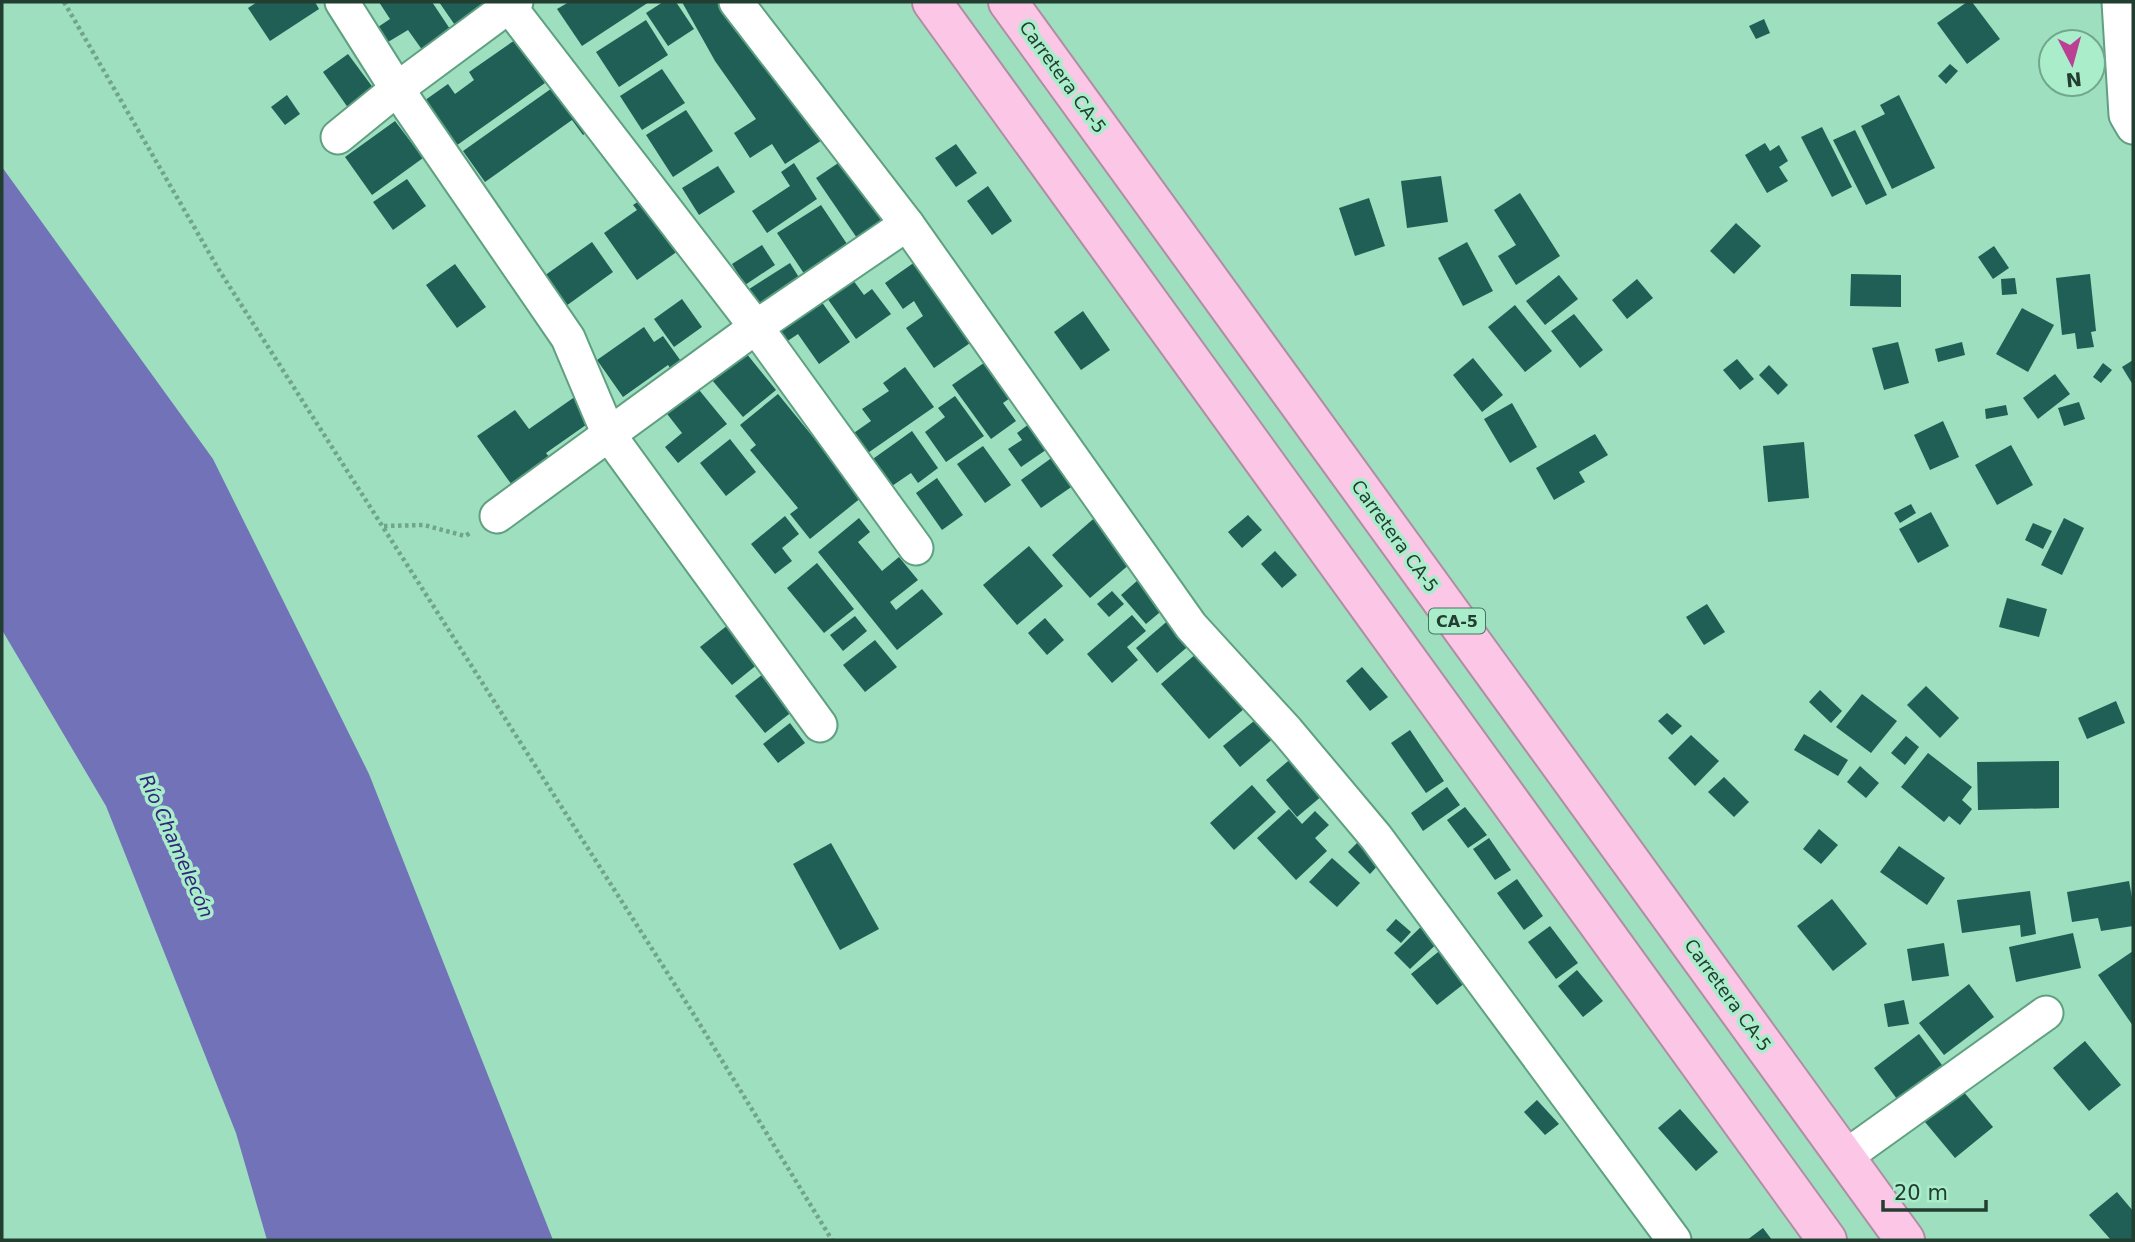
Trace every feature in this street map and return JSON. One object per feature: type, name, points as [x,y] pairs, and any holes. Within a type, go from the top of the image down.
[{"type":"highway","points":[[932,2],[1827,1240]]},
{"type":"highway","name":"Carretera CA-5","points":[[1008,2],[1905,1240]]},
{"type":"street","points":[[342,2],[397,89],[568,338],[609,435],[820,726]]},
{"type":"street","points":[[736,2],[906,224],[1191,626],[1287,731],[1376,837],[1674,1240]]},
{"type":"street","points":[[2119,2],[2126,115],[2133,127]]},
{"type":"street","points":[[338,138],[397,89],[510,3],[755,327],[916,548]]},
{"type":"street","points":[[497,516],[755,327],[906,224]]},
{"type":"street","points":[[1845,1157],[2046,1013]]},
{"type":"path","points":[[64,2],[219,270],[691,1010],[832,1240]]},
{"type":"path","points":[[383,526],[424,525],[465,536],[497,516]]},
{"type":"water","name":"Río Chamelecón","points":[[2,167],[213,459],[369,774],[553,1240],[267,1240],[236,1133],[106,806],[2,630]]},
{"type":"building","points":[[257,2],[315,2],[319,9],[270,41],[248,8]]},
{"type":"building","points":[[379,2],[432,2],[452,32],[423,51],[408,30],[388,42],[378,27],[390,19]]},
{"type":"building","points":[[439,2],[496,2],[459,31]]},
{"type":"building","points":[[569,2],[649,2],[582,46],[557,9]]},
{"type":"building","points":[[663,2],[676,2],[694,29],[668,46],[646,13]]},
{"type":"building","points":[[682,2],[725,2],[745,42],[755,35],[830,135],[785,164],[772,144],[750,158],[734,133],[756,119],[715,61]]},
{"type":"building","points":[[1967,2],[1972,2],[2000,39],[1967,64],[1937,23]]},
{"type":"building","points":[[1764,19],[1770,33],[1756,39],[1749,26]]},
{"type":"building","points":[[646,20],[668,55],[619,87],[596,52]]},
{"type":"building","points":[[515,40],[545,83],[453,148],[421,103],[448,84],[455,94],[474,80],[469,72]]},
{"type":"building","points":[[348,54],[377,93],[351,112],[323,72]]},
{"type":"building","points":[[1950,64],[1958,71],[1946,84],[1938,76]]},
{"type":"building","points":[[662,69],[685,103],[642,130],[620,96]]},
{"type":"building","points":[[562,81],[595,127],[583,135],[572,120],[485,182],[463,151]]},
{"type":"building","points":[[287,95],[300,114],[285,125],[271,107]]},
{"type":"building","points":[[1899,95],[1935,168],[1892,189],[1861,126],[1885,114],[1880,105]]},
{"type":"building","points":[[686,110],[713,151],[673,177],[646,135]]},
{"type":"building","points":[[395,121],[423,158],[372,195],[345,157]]},
{"type":"building","points":[[1822,127],[1852,187],[1832,197],[1801,137]]},
{"type":"building","points":[[1855,130],[1887,195],[1866,205],[1833,140]]},
{"type":"building","points":[[1765,143],[1770,151],[1779,145],[1788,161],[1779,167],[1788,181],[1767,193],[1745,155]]},
{"type":"building","points":[[956,144],[977,173],[956,187],[935,158]]},
{"type":"building","points":[[853,153],[895,216],[859,241],[816,178]]},
{"type":"building","points":[[794,163],[817,199],[767,233],[752,211],[790,186],[781,172]]},
{"type":"building","points":[[718,166],[735,192],[699,215],[682,188]]},
{"type":"building","points":[[1441,176],[1448,222],[1407,228],[1401,181]]},
{"type":"building","points":[[407,179],[426,206],[393,230],[373,202]]},
{"type":"building","points":[[988,186],[1012,221],[992,235],[967,201]]},
{"type":"building","points":[[1520,193],[1560,256],[1516,285],[1498,256],[1516,245],[1494,210]]},
{"type":"building","points":[[648,195],[685,246],[637,280],[604,233],[637,210],[633,205]]},
{"type":"building","points":[[1369,198],[1385,246],[1355,256],[1339,208]]},
{"type":"building","points":[[821,205],[849,247],[805,275],[777,233]]},
{"type":"building","points":[[1736,223],[1761,246],[1734,274],[1710,251]]},
{"type":"building","points":[[592,242],[613,272],[566,306],[544,276]]},
{"type":"building","points":[[1467,242],[1493,291],[1463,306],[1438,258]]},
{"type":"building","points":[[762,245],[775,265],[745,285],[732,264]]},
{"type":"building","points":[[1994,246],[2009,268],[1993,279],[1978,257]]},
{"type":"building","points":[[922,257],[973,341],[934,368],[906,328],[923,316],[914,301],[903,309],[885,283]]},
{"type":"building","points":[[790,263],[800,279],[756,307],[746,291]]},
{"type":"building","points":[[455,264],[486,307],[457,328],[426,285]]},
{"type":"building","points":[[1851,274],[1901,275],[1901,307],[1850,306]]},
{"type":"building","points":[[2090,274],[2096,331],[2091,332],[2094,347],[2077,349],[2075,333],[2062,335],[2056,278]]},
{"type":"building","points":[[1559,275],[1578,299],[1545,325],[1526,301]]},
{"type":"building","points":[[2015,278],[2017,294],[2002,295],[2001,279]]},
{"type":"building","points":[[1637,279],[1653,298],[1627,319],[1612,300]]},
{"type":"building","points":[[853,280],[864,295],[872,289],[891,314],[856,339],[827,298]]},
{"type":"building","points":[[682,299],[702,327],[674,347],[654,319]]},
{"type":"building","points":[[821,301],[850,342],[819,364],[798,334],[783,344],[775,333]]},
{"type":"building","points":[[1515,305],[1552,351],[1525,372],[1488,327]]},
{"type":"building","points":[[2022,308],[2054,325],[2028,372],[1996,354]]},
{"type":"building","points":[[1083,311],[1110,350],[1081,370],[1054,332]]},
{"type":"building","points":[[1574,314],[1603,350],[1580,368],[1551,331]]},
{"type":"building","points":[[644,327],[654,342],[663,336],[683,364],[673,372],[668,365],[623,397],[597,360]]},
{"type":"building","points":[[1898,342],[1909,383],[1884,390],[1872,348]]},
{"type":"building","points":[[1962,342],[1965,355],[1938,362],[1935,349]]},
{"type":"building","points":[[746,353],[776,390],[743,417],[712,380]]},
{"type":"building","points":[[994,356],[1020,391],[1003,403],[1016,421],[991,439],[952,385]]},
{"type":"building","points":[[1473,358],[1503,395],[1482,412],[1453,375]]},
{"type":"building","points":[[1737,359],[1754,379],[1740,390],[1723,370]]},
{"type":"building","points":[[2133,360],[2133,385],[2122,367]]},
{"type":"building","points":[[2103,363],[2112,370],[2101,383],[2093,377]]},
{"type":"building","points":[[1769,365],[1788,385],[1778,395],[1759,375]]},
{"type":"building","points":[[905,367],[934,407],[862,457],[848,437],[871,421],[862,409],[889,391],[883,383]]},
{"type":"building","points":[[2055,374],[2070,394],[2038,419],[2023,398]]},
{"type":"building","points":[[695,385],[727,424],[678,463],[665,447],[682,433],[664,410]]},
{"type":"building","points":[[778,394],[862,497],[810,539],[790,514],[798,508],[750,450],[756,445],[740,425]]},
{"type":"building","points":[[576,396],[593,420],[546,453],[552,461],[514,488],[477,436],[515,410],[529,429]]},
{"type":"building","points":[[955,396],[984,436],[946,462],[925,432],[945,417],[938,408]]},
{"type":"building","points":[[2079,402],[2085,419],[2064,426],[2058,408]]},
{"type":"building","points":[[1512,403],[1537,447],[1510,463],[1484,419]]},
{"type":"building","points":[[2006,405],[2008,415],[1986,419],[1985,409]]},
{"type":"building","points":[[1041,415],[1059,441],[1021,467],[1008,449],[1022,440],[1017,433]]},
{"type":"building","points":[[1943,421],[1959,457],[1930,470],[1914,435]]},
{"type":"building","points":[[912,431],[938,468],[918,483],[911,473],[889,488],[870,461]]},
{"type":"building","points":[[1595,434],[1608,455],[1579,472],[1585,482],[1554,500],[1536,468]]},
{"type":"building","points":[[730,439],[756,472],[726,496],[700,463]]},
{"type":"building","points":[[1804,442],[1809,498],[1768,502],[1763,446]]},
{"type":"building","points":[[2011,445],[2033,485],[1997,505],[1975,465]]},
{"type":"building","points":[[983,446],[1011,485],[985,503],[957,464]]},
{"type":"building","points":[[1057,454],[1077,483],[1041,508],[1021,480]]},
{"type":"building","points":[[937,478],[963,515],[942,530],[916,493]]},
{"type":"building","points":[[1911,504],[1916,513],[1900,523],[1894,513]]},
{"type":"building","points":[[1931,512],[1949,546],[1918,563],[1899,529]]},
{"type":"building","points":[[1099,514],[1137,558],[1090,598],[1052,555]]},
{"type":"building","points":[[1248,515],[1262,530],[1242,548],[1228,532]]},
{"type":"building","points":[[785,516],[799,534],[782,548],[792,561],[775,574],[751,544]]},
{"type":"building","points":[[859,518],[870,532],[858,542],[882,571],[899,557],[918,580],[890,602],[896,610],[922,589],[943,614],[897,650],[818,552]]},
{"type":"building","points":[[2064,518],[2084,528],[2062,575],[2041,565]]},
{"type":"building","points":[[2033,523],[2052,531],[2043,549],[2025,540]]},
{"type":"building","points":[[1029,546],[1063,586],[1017,625],[983,585]]},
{"type":"building","points":[[1275,551],[1297,575],[1282,588],[1261,564]]},
{"type":"building","points":[[817,563],[854,609],[824,633],[787,588]]},
{"type":"building","points":[[1146,573],[1172,602],[1146,624],[1121,595]]},
{"type":"building","points":[[1112,591],[1124,604],[1109,617],[1097,604]]},
{"type":"building","points":[[2007,598],[2047,609],[2039,637],[1999,627]]},
{"type":"building","points":[[1707,604],[1725,632],[1704,645],[1686,617]]},
{"type":"building","points":[[1178,612],[1199,637],[1157,673],[1136,648]]},
{"type":"building","points":[[1132,615],[1146,631],[1127,647],[1138,660],[1112,683],[1087,654]]},
{"type":"building","points":[[855,616],[867,631],[843,651],[830,635]]},
{"type":"building","points":[[1045,618],[1064,640],[1047,655],[1028,633]]},
{"type":"building","points":[[733,621],[764,659],[732,685],[700,647]]},
{"type":"building","points":[[875,640],[897,667],[865,692],[843,665]]},
{"type":"building","points":[[1204,647],[1252,702],[1209,739],[1161,684]]},
{"type":"building","points":[[1362,667],[1388,697],[1370,711],[1346,681]]},
{"type":"building","points":[[768,670],[798,707],[765,733],[735,696]]},
{"type":"building","points":[[1926,686],[1959,718],[1940,738],[1907,705]]},
{"type":"building","points":[[1820,690],[1842,711],[1831,723],[1809,702]]},
{"type":"building","points":[[1862,694],[1897,721],[1871,753],[1836,727]]},
{"type":"building","points":[[2116,701],[2125,723],[2087,739],[2078,718]]},
{"type":"building","points":[[1667,713],[1682,726],[1672,735],[1658,721]]},
{"type":"building","points":[[1259,717],[1276,736],[1240,767],[1223,746]]},
{"type":"building","points":[[790,723],[805,743],[778,763],[763,744]]},
{"type":"building","points":[[1410,730],[1444,781],[1426,793],[1391,743]]},
{"type":"building","points":[[1804,734],[1848,760],[1838,776],[1794,750]]},
{"type":"building","points":[[1691,735],[1719,761],[1695,786],[1668,758]]},
{"type":"building","points":[[1906,736],[1919,747],[1905,765],[1891,753]]},
{"type":"building","points":[[1301,750],[1323,795],[1297,817],[1266,780]]},
{"type":"building","points":[[1928,753],[1972,787],[1962,800],[1972,809],[1960,825],[1949,816],[1944,822],[1901,787]]},
{"type":"building","points":[[2059,761],[2059,808],[1978,810],[1977,762]]},
{"type":"building","points":[[1860,766],[1879,783],[1866,798],[1847,782]]},
{"type":"building","points":[[1724,777],[1749,802],[1734,817],[1708,792]]},
{"type":"building","points":[[1252,785],[1276,812],[1234,850],[1210,823]]},
{"type":"building","points":[[1447,787],[1460,805],[1423,831],[1411,813]]},
{"type":"building","points":[[1465,807],[1487,835],[1468,848],[1447,820]]},
{"type":"building","points":[[1289,809],[1302,824],[1315,811],[1329,825],[1315,838],[1327,851],[1296,880],[1257,838]]},
{"type":"building","points":[[1819,829],[1838,845],[1821,864],[1803,849]]},
{"type":"building","points":[[1489,838],[1511,870],[1495,880],[1473,849]]},
{"type":"building","points":[[1360,840],[1382,861],[1370,874],[1348,852]]},
{"type":"building","points":[[831,843],[879,929],[840,950],[793,864]]},
{"type":"building","points":[[1899,846],[1945,878],[1927,905],[1880,872]]},
{"type":"building","points":[[1332,858],[1360,883],[1337,907],[1309,882]]},
{"type":"building","points":[[1517,879],[1543,916],[1524,930],[1497,893]]},
{"type":"building","points":[[2129,881],[2133,926],[2101,931],[2098,918],[2072,922],[2067,892]]},
{"type":"building","points":[[2030,891],[2036,934],[2021,937],[2020,925],[1962,933],[1957,900]]},
{"type":"building","points":[[1832,899],[1867,944],[1833,971],[1797,926]]},
{"type":"building","points":[[1396,919],[1411,932],[1401,943],[1386,930]]},
{"type":"building","points":[[1428,920],[1444,937],[1410,969],[1394,953]]},
{"type":"building","points":[[1550,926],[1578,963],[1556,979],[1528,942]]},
{"type":"building","points":[[2073,933],[2081,968],[2016,982],[2009,947]]},
{"type":"building","points":[[1944,943],[1949,976],[1912,981],[1907,949]]},
{"type":"building","points":[[1443,948],[1470,979],[1437,1005],[1411,974]]},
{"type":"building","points":[[2133,951],[2133,1026],[2098,975]]},
{"type":"building","points":[[1577,970],[1603,1001],[1583,1017],[1558,986]]},
{"type":"building","points":[[1969,984],[1994,1017],[1944,1055],[1919,1023]]},
{"type":"building","points":[[1904,1000],[1909,1024],[1888,1027],[1884,1004]]},
{"type":"building","points":[[1919,1034],[1942,1065],[1897,1099],[1874,1068]]},
{"type":"building","points":[[2085,1041],[2121,1085],[2089,1111],[2053,1068]]},
{"type":"building","points":[[1963,1091],[1993,1127],[1955,1158],[1925,1122]]},
{"type":"building","points":[[1537,1100],[1559,1124],[1545,1135],[1524,1112]]},
{"type":"building","points":[[1680,1109],[1718,1152],[1696,1171],[1658,1128]]},
{"type":"building","points":[[2117,1192],[2133,1211],[2133,1240],[2111,1240],[2089,1215]]},
{"type":"building","points":[[1763,1228],[1772,1240],[1747,1240]]}]
